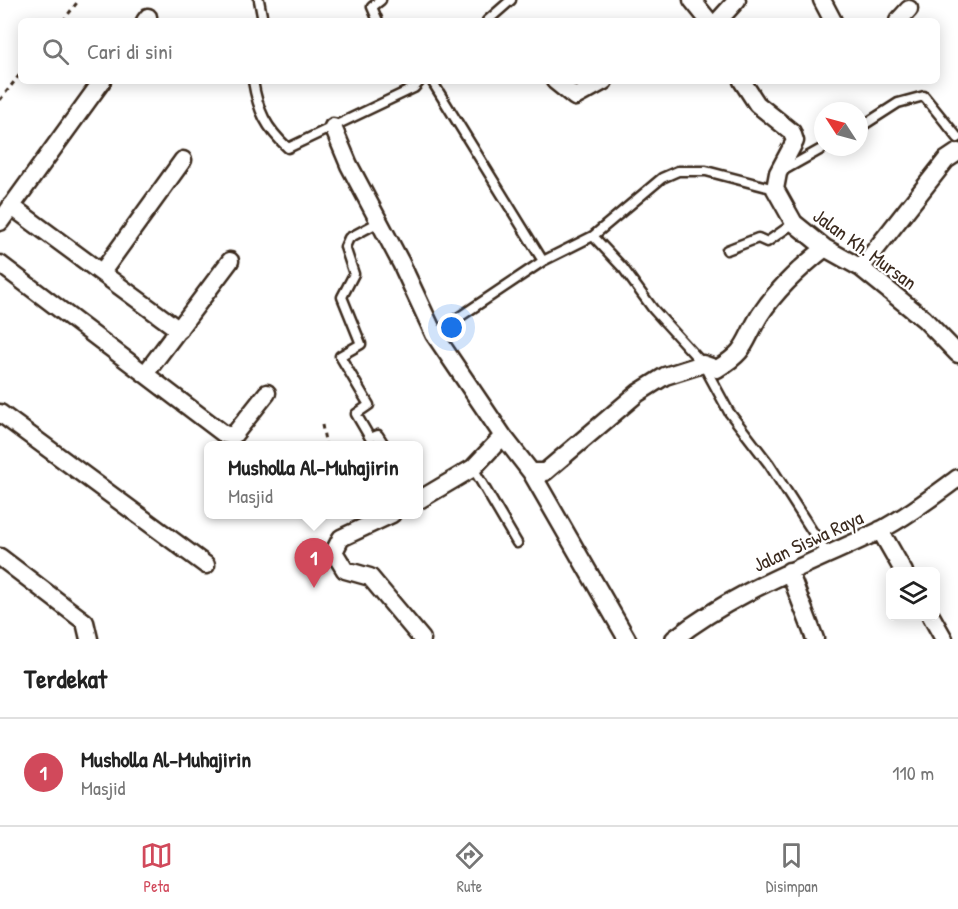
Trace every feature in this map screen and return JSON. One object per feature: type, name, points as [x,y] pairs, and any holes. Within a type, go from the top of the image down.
[{"type":"street","points":[[692,0],[707,18]]},
{"type":"street","points":[[721,18],[738,0]]},
{"type":"street","points":[[822,0],[831,18]]},
{"type":"street","points":[[0,222],[100,84]]},
{"type":"street","points":[[559,84],[575,97],[599,84]]},
{"type":"street","points":[[744,84],[757,104],[792,132],[795,141],[777,181]]},
{"type":"street","points":[[333,127],[349,165],[434,334],[503,436],[531,472],[627,639]]},
{"type":"street","points":[[861,268],[946,160],[958,152]]},
{"type":"street","points":[[102,272],[183,160]]},
{"type":"street","name":"Jalan Kh. Mursan","points":[[777,181],[794,223],[825,248],[861,268],[924,320],[958,354]]},
{"type":"street","points":[[11,206],[179,330]]},
{"type":"street","points":[[531,472],[545,472],[638,393],[665,376],[703,364],[717,369],[737,356],[760,316],[778,292],[803,265],[825,248]]},
{"type":"street","points":[[145,374],[230,261]]},
{"type":"street","points":[[0,264],[224,434],[233,436],[241,429],[267,393]]},
{"type":"street","points":[[0,413],[206,565]]},
{"type":"street","points":[[423,498],[473,468],[503,436]]},
{"type":"street","name":"Jalan Siswa Raya","points":[[674,639],[705,615],[789,571],[880,530],[958,478]]},
{"type":"street","points":[[381,519],[341,538],[334,552],[345,570],[370,577],[422,639]]},
{"type":"street","points":[[880,530],[901,567]]},
{"type":"street","points":[[0,557],[85,622],[89,639]]},
{"type":"street","points":[[789,571],[815,639]]},
{"type":"street","points":[[934,621],[944,639]]},
{"type":"lane","points":[[259,0],[262,18]]},
{"type":"lane","points":[[377,18],[372,7],[381,0]]},
{"type":"lane","points":[[490,18],[511,0]]},
{"type":"lane","points":[[253,84],[256,100],[269,130],[288,148],[414,88],[417,84]]},
{"type":"lane","points":[[434,84],[543,261]]},
{"type":"lane","points":[[868,122],[898,104],[924,96],[958,138]]},
{"type":"lane","points":[[434,334],[543,261],[593,236],[662,178],[678,171],[706,171],[777,181],[814,155]]},
{"type":"lane","points":[[379,222],[349,238],[345,247],[354,274],[342,297],[361,344],[340,356],[369,405],[356,414],[370,438],[378,435],[382,441]]},
{"type":"lane","points":[[727,250],[758,238],[767,242],[794,223]]},
{"type":"lane","points":[[593,236],[623,268],[653,309],[703,364],[729,412],[769,464],[827,554]]},
{"type":"lane","points":[[473,468],[517,543]]},
{"type":"path","points":[[65,18],[80,0]]},
{"type":"path","points":[[0,100],[18,77]]},
{"type":"path","points":[[322,425],[325,441]]},
{"type":"place","name":"Musholla Al-Muhajirin","points":[[314,588]]}]
